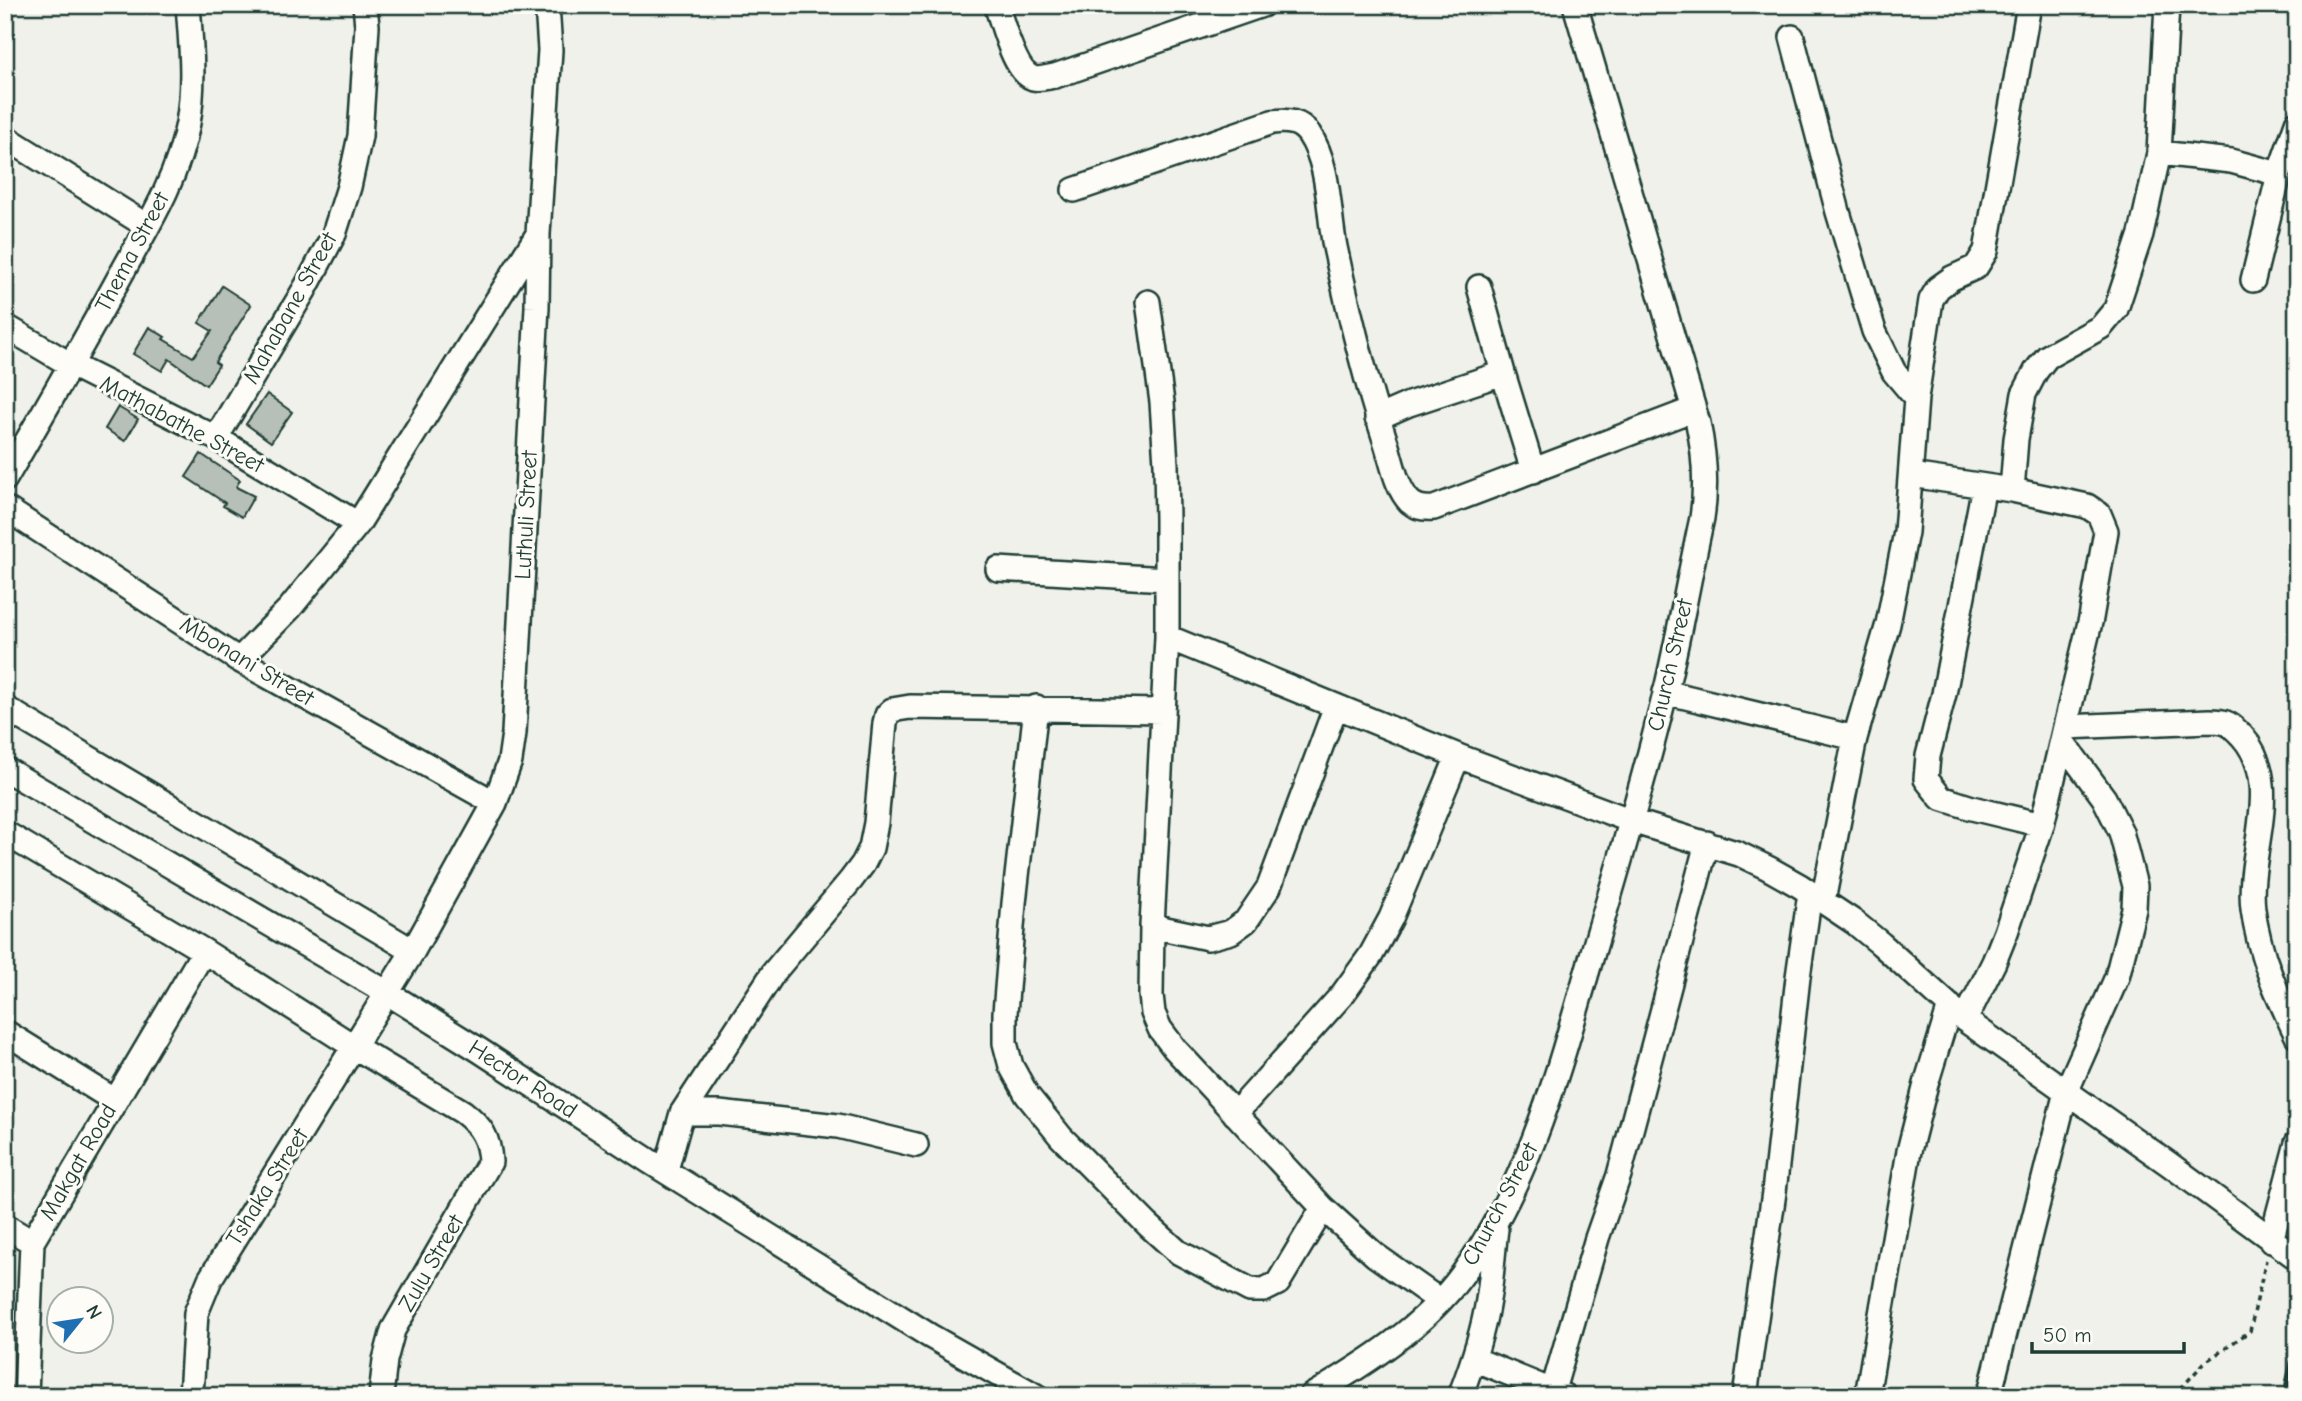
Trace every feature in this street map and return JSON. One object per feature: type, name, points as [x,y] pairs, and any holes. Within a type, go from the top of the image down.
[{"type":"street","name":"Thema Street","points":[[5,479],[148,226],[178,162],[188,123],[193,83],[188,5]]},
{"type":"street","name":"Mahabane Street","points":[[216,438],[334,234],[349,187],[360,136],[367,26],[365,5]]},
{"type":"street","name":"Luthuli Street","points":[[386,992],[414,951],[495,803],[510,761],[514,733],[537,307],[538,234],[550,50],[547,5]]},
{"type":"street","points":[[996,5],[1017,61],[1026,74],[1038,78],[1055,76],[1262,5]]},
{"type":"street","name":"Church Street","points":[[1440,1301],[1461,1276],[1497,1219],[1527,1161],[1544,1117],[1632,821],[1665,692],[1704,500],[1704,453],[1694,409],[1575,5]]},
{"type":"street","points":[[1745,1396],[1774,1192],[1797,977],[1855,738],[1888,624],[1906,532],[1916,398],[1931,300],[1938,288],[1976,267],[1986,251],[2029,5]]},
{"type":"street","points":[[2012,490],[2016,439],[2024,394],[2036,370],[2047,357],[2101,327],[2116,309],[2141,234],[2160,153],[2167,5]]},
{"type":"street","points":[[1792,37],[1874,331],[1894,372],[1916,398]]},
{"type":"street","points":[[1074,190],[1272,122],[1286,121],[1300,125],[1308,132],[1321,162],[1336,248],[1377,418],[1400,486],[1407,499],[1420,508],[1434,508],[1694,409]]},
{"type":"street","points":[[2253,280],[2279,174],[2297,122]]},
{"type":"street","points":[[5,137],[148,226]]},
{"type":"street","points":[[2160,153],[2231,161],[2279,174]]},
{"type":"street","points":[[239,660],[290,608],[358,524],[538,234]]},
{"type":"street","points":[[1479,287],[1533,471]]},
{"type":"street","points":[[1148,302],[1162,402],[1166,464],[1167,637],[1152,926],[1153,1013],[1160,1029],[1175,1049],[1323,1208],[1375,1255],[1440,1301],[1415,1326],[1311,1396]]},
{"type":"street","name":"Mathabathe Street","points":[[5,326],[71,365],[216,438],[358,524]]},
{"type":"street","points":[[1377,418],[1409,404],[1503,373]]},
{"type":"street","points":[[1867,1396],[1909,1151],[1929,1074],[1957,1013],[2002,942],[2042,825],[2091,618],[2106,531],[2099,514],[2087,506],[2012,490],[1911,475]]},
{"type":"street","points":[[1984,486],[1944,694],[1928,756],[1926,779],[1941,798],[2042,825]]},
{"type":"street","name":"Mbonani Street","points":[[5,508],[239,660],[495,803]]},
{"type":"street","points":[[998,569],[1166,579]]},
{"type":"street","points":[[1167,637],[1458,756],[1632,821],[1739,854],[1817,897],[1881,944],[1957,1013],[2297,1258]]},
{"type":"street","points":[[1665,692],[1855,738]]},
{"type":"street","points":[[1152,926],[1200,937],[1216,937],[1239,927],[1255,910],[1269,887],[1336,706]]},
{"type":"street","points":[[666,1170],[682,1112],[774,972],[863,864],[871,848],[887,716],[898,708],[910,707],[1162,710]]},
{"type":"street","points":[[1036,707],[1014,903],[1005,1013],[1007,1054],[1020,1084],[1061,1137],[1148,1225],[1178,1252],[1241,1286],[1258,1291],[1278,1283],[1323,1208]]},
{"type":"street","points":[[5,708],[414,951]]},
{"type":"street","points":[[2063,734],[2210,721],[2227,723],[2248,743],[2258,762],[2262,784],[2262,806],[2252,884],[2258,939],[2272,984],[2297,1036]]},
{"type":"street","points":[[1989,1396],[2066,1092],[2116,977],[2134,909],[2135,886],[2121,832],[2104,798],[2063,734]]},
{"type":"street","points":[[1236,1114],[1342,995],[1371,955],[1391,918],[1458,756]]},
{"type":"street","name":"Hector Road","points":[[5,769],[386,992],[930,1336],[1036,1396]]},
{"type":"street","points":[[5,833],[204,951],[353,1046]]},
{"type":"street","points":[[1474,1359],[1559,1393],[1597,1238],[1626,1151],[1707,843]]},
{"type":"street","name":"Makgat Road","points":[[26,1396],[32,1242],[204,951]]},
{"type":"street","name":"Tshaka Street","points":[[191,1396],[196,1313],[210,1279],[386,992]]},
{"type":"street","points":[[5,1032],[114,1100]]},
{"type":"street","name":"Zulu Street","points":[[353,1046],[477,1123],[486,1135],[490,1162],[393,1330],[385,1360],[381,1396]]},
{"type":"street","points":[[682,1112],[719,1113],[838,1126],[916,1145]]},
{"type":"street","points":[[2271,1241],[2297,1143]]},
{"type":"street","points":[[1460,1396],[1474,1359],[1488,1299],[1497,1219]]},
{"type":"street","points":[[5,1226],[32,1242]]},
{"type":"path","points":[[2174,1396],[2204,1363],[2250,1331],[2271,1241]]},
{"type":"building","points":[[222,286],[251,305],[215,362],[219,365],[206,385],[169,359],[162,371],[133,354],[149,327],[193,357],[212,331],[199,323]]},
{"type":"building","points":[[267,394],[292,412],[271,442],[246,424]]},
{"type":"building","points":[[118,407],[138,419],[125,441],[105,429]]},
{"type":"building","points":[[201,454],[240,480],[236,487],[254,496],[242,517],[186,477]]},
{"type":"railway","points":[[2284,1396],[2297,1340]]}]
